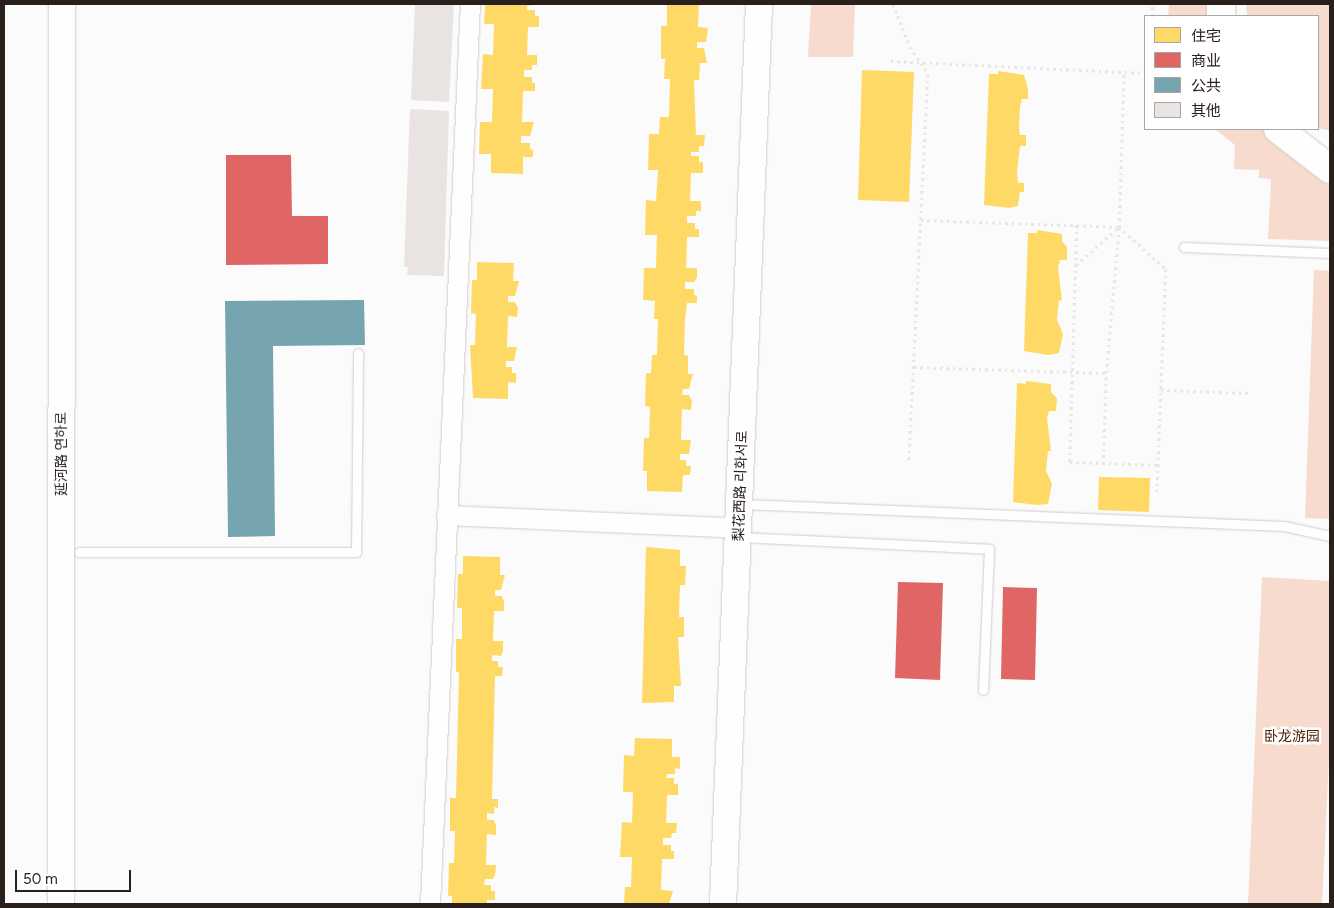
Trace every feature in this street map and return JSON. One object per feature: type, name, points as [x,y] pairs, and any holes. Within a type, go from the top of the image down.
[{"type":"highway","points":[[1279,130],[1330,169]]},
{"type":"highway","points":[[1298,130],[1313,138],[1330,141]]},
{"type":"main road","name":"延河路 연하로","points":[[61,904],[62,4]]},
{"type":"main road","name":"延河路 연하로","points":[[78,904],[80,4]]},
{"type":"main road","name":"梨花西路 리화서로","points":[[723,904],[759,68],[759,4]]},
{"type":"main road","name":"梨花西路 리화서로","points":[[759,68],[766,4]]},
{"type":"street","points":[[430,904],[470,4]]},
{"type":"street","points":[[446,515],[740,523]]},
{"type":"lane","points":[[1184,247],[1330,253]]},
{"type":"lane","points":[[79,552],[356,552],[358,353]]},
{"type":"lane","points":[[740,523],[1284,526],[1330,536]]},
{"type":"lane","points":[[740,523],[989,550],[983,690]]},
{"type":"path","points":[[893,4],[910,47],[928,74],[909,463]]},
{"type":"path","points":[[891,61],[1144,73]]},
{"type":"path","points":[[1103,464],[1106,373],[1119,227],[1124,72]]},
{"type":"path","points":[[921,220],[1119,227],[1166,269],[1157,492]]},
{"type":"path","points":[[1077,225],[1070,462],[1158,465]]},
{"type":"path","points":[[1076,265],[1119,227]]},
{"type":"path","points":[[914,367],[1106,373]]},
{"type":"path","points":[[1161,390],[1249,393]]},
{"type":"green space","points":[[811,4],[855,4],[853,57],[808,57]]},
{"type":"green space","points":[[1169,4],[1211,4],[1210,15],[1168,15]]},
{"type":"green space","points":[[1246,4],[1330,4],[1330,131],[1319,128],[1319,15],[1247,15]]},
{"type":"green space","points":[[1216,130],[1263,130],[1310,163],[1327,179],[1330,183],[1330,241],[1268,239],[1271,179],[1259,178],[1259,170],[1234,169],[1235,145]]},
{"type":"green space","points":[[1314,270],[1330,271],[1330,519],[1305,518]]},
{"type":"green space","name":"卧龙游园","points":[[1262,577],[1330,581],[1330,738],[1322,904],[1248,904]]},
{"type":"building: 住宅","points":[[485,4],[536,4],[527,6],[527,10],[535,10],[535,16],[539,16],[539,27],[528,27],[527,55],[537,55],[537,65],[532,65],[532,70],[524,70],[524,77],[532,77],[532,83],[535,83],[535,91],[523,91],[522,122],[534,122],[530,136],[521,136],[521,143],[530,143],[530,149],[533,150],[533,157],[523,157],[523,174],[491,173],[491,154],[479,154],[480,122],[492,122],[493,89],[481,89],[483,54],[493,55],[494,24],[484,24]]},
{"type":"building: 住宅","points":[[667,4],[699,4],[698,27],[708,28],[706,42],[697,42],[697,48],[704,48],[707,63],[700,63],[699,80],[694,80],[696,135],[705,135],[704,146],[699,146],[699,152],[691,152],[691,156],[699,156],[699,162],[703,162],[703,173],[691,173],[690,201],[701,201],[701,211],[696,211],[696,216],[687,216],[687,223],[695,223],[695,229],[699,229],[699,237],[687,237],[686,268],[697,268],[697,278],[694,282],[685,282],[685,289],[694,289],[697,303],[687,303],[685,320],[684,355],[688,356],[688,374],[693,374],[689,389],[683,389],[682,395],[689,395],[692,401],[691,410],[682,409],[681,440],[691,440],[689,454],[680,454],[680,460],[686,460],[686,466],[691,466],[690,475],[683,475],[682,492],[647,491],[647,471],[643,471],[644,438],[649,438],[650,407],[645,406],[646,373],[651,373],[652,355],[657,355],[658,319],[654,319],[655,301],[643,300],[644,268],[656,268],[657,235],[645,235],[646,200],[656,201],[658,170],[648,170],[649,134],[659,134],[660,117],[669,117],[670,79],[664,79],[665,59],[661,59],[661,26],[667,26]]},
{"type":"building: 住宅","points":[[862,70],[914,72],[909,202],[858,200]]},
{"type":"building: 住宅","points":[[998,71],[1024,75],[1028,89],[1028,99],[1022,99],[1020,107],[1020,135],[1026,135],[1026,146],[1020,146],[1017,172],[1018,183],[1024,183],[1024,192],[1020,192],[1018,206],[1009,208],[984,205],[989,74],[998,74]]},
{"type":"building: 住宅","points":[[1037,230],[1062,234],[1062,241],[1067,247],[1067,260],[1060,260],[1058,267],[1062,301],[1059,300],[1057,320],[1063,334],[1059,353],[1048,355],[1024,351],[1028,233],[1037,233]]},
{"type":"building: 住宅","points":[[477,262],[514,263],[513,281],[519,281],[515,296],[508,296],[508,302],[515,302],[518,308],[517,317],[508,316],[507,347],[517,347],[514,361],[506,361],[506,367],[512,367],[512,373],[516,373],[516,383],[508,382],[508,399],[473,398],[470,345],[475,345],[476,314],[471,313],[472,280],[477,280]]},
{"type":"building: 住宅","points":[[1026,381],[1051,384],[1051,392],[1057,398],[1056,411],[1049,411],[1047,418],[1051,451],[1048,451],[1046,471],[1052,484],[1048,504],[1037,505],[1013,502],[1017,383],[1026,384]]},
{"type":"building: 住宅","points":[[1099,477],[1150,478],[1149,512],[1098,510]]},
{"type":"building: 住宅","points":[[646,547],[680,550],[680,566],[686,566],[685,585],[680,585],[679,617],[684,617],[684,637],[678,637],[681,686],[674,686],[674,702],[642,703]]},
{"type":"building: 住宅","points":[[463,556],[500,557],[500,575],[505,575],[501,590],[495,590],[495,596],[502,596],[504,611],[494,611],[493,641],[503,641],[503,651],[501,656],[492,655],[492,661],[498,661],[498,667],[503,667],[502,676],[495,676],[492,799],[498,799],[498,808],[494,807],[494,814],[487,813],[487,820],[494,820],[496,835],[487,834],[486,865],[496,865],[493,879],[485,879],[484,885],[491,885],[491,891],[495,891],[495,900],[487,900],[487,904],[452,904],[452,896],[448,896],[449,863],[454,863],[455,831],[450,831],[450,798],[456,798],[459,672],[456,672],[456,639],[462,639],[462,608],[457,608],[458,574],[463,574]]},
{"type":"building: 住宅","points":[[635,738],[672,739],[672,757],[680,757],[680,769],[675,768],[675,774],[667,774],[666,778],[674,778],[674,784],[678,784],[678,795],[667,795],[666,823],[677,823],[676,833],[672,833],[671,838],[663,838],[663,845],[671,845],[671,851],[674,851],[674,859],[662,859],[661,890],[673,891],[669,904],[624,904],[625,887],[631,887],[632,857],[620,857],[622,822],[632,823],[633,792],[623,792],[624,755],[634,756]]},
{"type":"building: 商业","points":[[226,155],[291,155],[292,216],[328,216],[328,264],[226,265]]},
{"type":"building: 商业","points":[[898,582],[943,583],[940,680],[895,678]]},
{"type":"building: 商业","points":[[1003,587],[1037,588],[1035,680],[1001,679]]},
{"type":"building: 公共","points":[[364,300],[365,345],[273,346],[275,536],[228,537],[225,301]]},
{"type":"building: 其他","points":[[415,4],[454,4],[449,102],[411,100]]},
{"type":"building: 其他","points":[[410,109],[449,111],[444,276],[407,275],[408,267],[404,267]]}]
